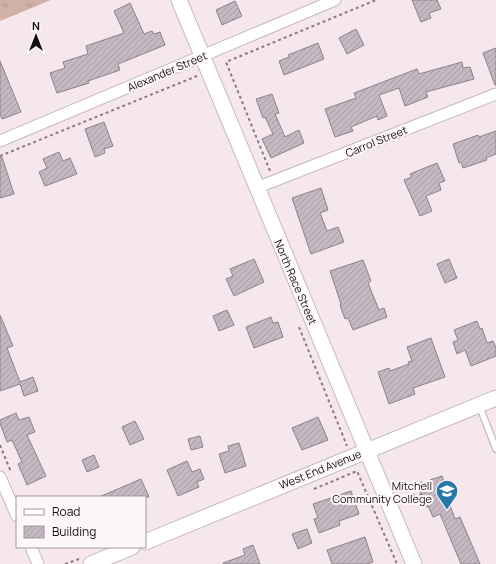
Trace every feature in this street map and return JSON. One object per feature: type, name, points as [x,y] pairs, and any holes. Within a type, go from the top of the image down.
[{"type":"street","name":"North Race Street","points":[[179,0],[256,188],[414,564]]},
{"type":"street","name":"Alexander Street","points":[[0,141],[335,0]]},
{"type":"street","name":"Carrol Street","points":[[256,188],[496,94]]},
{"type":"street","name":"West End Avenue","points":[[146,542],[496,398]]},
{"type":"street","points":[[0,477],[16,514]]},
{"type":"street","points":[[31,548],[38,564]]},
{"type":"street","points":[[91,564],[130,548]]},
{"type":"lane","points":[[479,405],[496,449]]},
{"type":"path","points":[[272,177],[226,62],[376,0]]},
{"type":"path","points":[[0,156],[198,76]]},
{"type":"path","points":[[297,322],[349,449]]},
{"type":"path","points":[[357,471],[397,564]]},
{"type":"path","points":[[414,497],[413,492],[415,486],[422,482]]},
{"type":"path","points":[[403,502],[422,494]]},
{"type":"green space","points":[[0,0],[51,0],[0,21]]},
{"type":"building","points":[[412,0],[437,0],[441,9],[429,13],[431,18],[421,22]]},
{"type":"building","points":[[235,1],[242,16],[222,25],[216,10]]},
{"type":"building","points":[[130,3],[144,34],[152,31],[154,34],[160,32],[165,45],[118,64],[120,70],[88,81],[89,83],[57,93],[50,73],[65,68],[63,62],[88,54],[86,46],[124,33],[114,11]]},
{"type":"building","points":[[356,29],[364,45],[347,54],[339,38]]},
{"type":"building","points":[[318,43],[324,59],[284,75],[279,61],[289,57],[288,55]]},
{"type":"building","points":[[496,48],[496,85],[495,85],[483,53]]},
{"type":"building","points":[[0,61],[21,112],[2,119],[0,114]]},
{"type":"building","points":[[462,62],[463,68],[470,67],[474,79],[426,92],[428,97],[405,106],[399,88],[379,95],[387,116],[378,120],[377,116],[351,127],[353,131],[335,137],[325,109],[356,98],[354,93],[417,69],[419,74]]},
{"type":"building","points":[[272,94],[279,113],[275,114],[285,137],[299,130],[304,143],[271,158],[262,139],[273,134],[265,117],[263,118],[256,99]]},
{"type":"building","points":[[104,122],[113,146],[104,149],[105,153],[95,157],[85,129]]},
{"type":"building","points":[[496,131],[496,154],[486,158],[487,160],[463,168],[461,162],[459,163],[453,144],[478,135],[479,137]]},
{"type":"building","points":[[59,152],[63,161],[70,158],[77,174],[45,186],[39,172],[47,168],[43,159]]},
{"type":"building","points":[[0,157],[2,157],[14,194],[0,198]]},
{"type":"building","points":[[437,163],[445,181],[439,183],[441,190],[426,196],[432,211],[420,216],[404,180],[412,177],[410,174]]},
{"type":"building","points":[[321,188],[328,210],[320,213],[327,231],[338,227],[344,242],[311,254],[292,198]]},
{"type":"building","points":[[254,259],[264,282],[234,296],[226,279],[233,276],[230,269]]},
{"type":"building","points":[[449,259],[457,278],[445,283],[437,264]]},
{"type":"building","points":[[363,260],[371,281],[368,283],[379,310],[384,308],[387,317],[353,330],[348,318],[345,319],[330,271]]},
{"type":"building","points":[[227,310],[234,325],[219,331],[213,316]]},
{"type":"building","points":[[0,315],[13,346],[7,348],[20,382],[33,377],[38,391],[24,396],[20,384],[0,391]]},
{"type":"building","points":[[271,317],[273,323],[278,322],[283,337],[254,348],[246,327]]},
{"type":"building","points":[[477,321],[480,329],[482,328],[487,343],[493,341],[496,348],[496,356],[471,366],[465,350],[457,354],[453,342],[458,340],[454,330]]},
{"type":"building","points":[[431,338],[445,377],[413,388],[415,394],[389,404],[378,372],[389,368],[390,371],[409,364],[408,362],[412,361],[407,347]]},
{"type":"building","points":[[16,413],[19,420],[29,417],[35,432],[27,435],[46,476],[27,485],[18,464],[22,462],[12,440],[7,442],[0,423],[0,420]]},
{"type":"building","points":[[318,417],[328,440],[302,450],[292,428]]},
{"type":"building","points":[[135,421],[144,439],[130,445],[122,427]]},
{"type":"building","points":[[200,436],[203,447],[191,450],[188,439]]},
{"type":"building","points":[[239,443],[246,466],[225,473],[219,454],[229,451],[228,446]]},
{"type":"building","points":[[94,455],[99,467],[87,472],[82,460]]},
{"type":"building","points":[[187,461],[192,472],[200,469],[204,479],[197,482],[199,487],[178,496],[167,470]]},
{"type":"building","points":[[442,476],[446,488],[447,487],[452,498],[448,500],[455,519],[460,517],[480,564],[461,564],[440,514],[433,517],[428,506],[426,507],[419,488],[432,484],[430,480]]},
{"type":"building","points":[[141,479],[149,497],[146,496],[101,496]]},
{"type":"building","points":[[351,491],[359,514],[339,521],[340,525],[319,533],[314,519],[318,518],[313,504]]},
{"type":"building","points":[[307,529],[312,543],[298,549],[292,534]]},
{"type":"building","points":[[365,537],[373,562],[367,564],[332,564],[327,550]]},
{"type":"building","points":[[253,545],[260,564],[223,564],[245,555],[243,549]]},
{"type":"place","name":"Mitchell Community College","points":[[447,510]]}]
